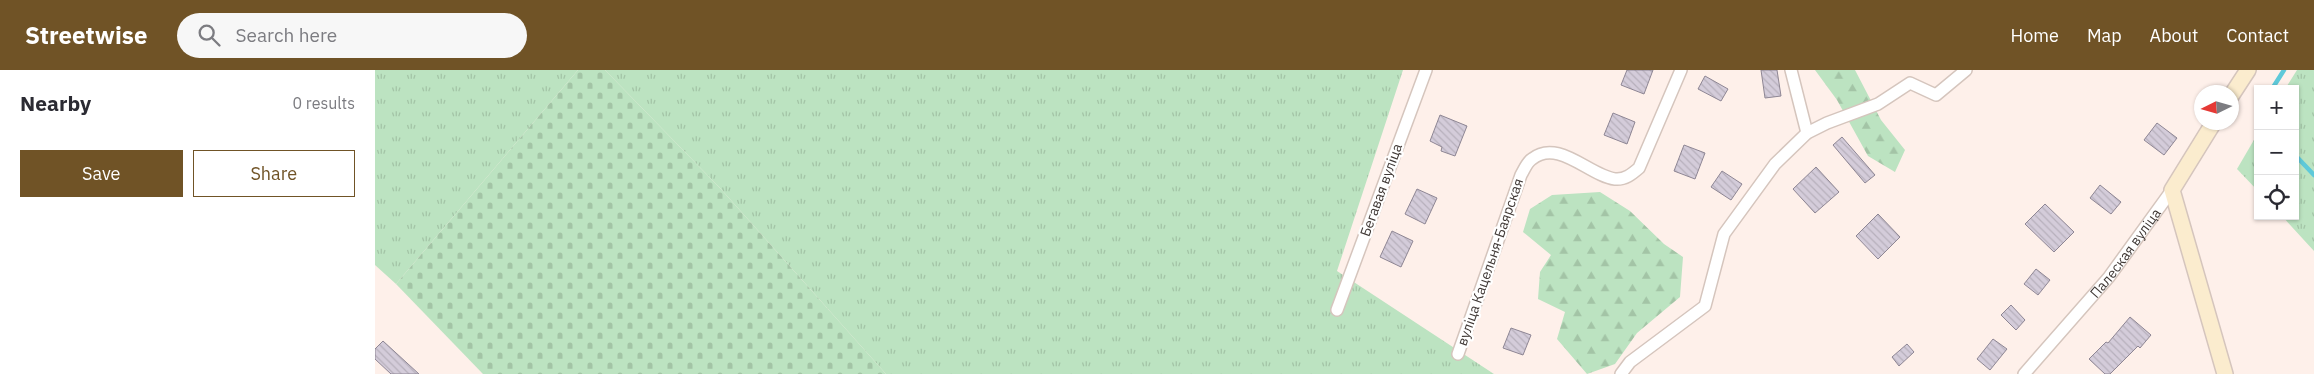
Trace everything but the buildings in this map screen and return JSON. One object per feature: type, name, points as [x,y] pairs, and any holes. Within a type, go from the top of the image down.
[{"type":"street","name":"Бегавая вуліца","points":[[1337,310],[1426,70]]},
{"type":"street","name":"вуліца Кацельня-Баярская","points":[[1458,354],[1521,175],[1531,159],[1544,154],[1560,153],[1615,179],[1629,177],[1639,168],[1681,70]]},
{"type":"street","points":[[1791,70],[1807,133]]},
{"type":"street","points":[[1621,374],[1630,362],[1705,306],[1724,234],[1775,164],[1807,133],[1827,123],[1878,104],[1910,83],[1936,95],[1966,70]]},
{"type":"street","points":[[2238,85],[2248,70]]},
{"type":"street","name":"Палеская вуліца","points":[[2024,374],[2109,277],[2172,190],[2210,130]]},
{"type":"street","points":[[2172,190],[2225,374]]},
{"type":"green space","points":[[375,70],[578,70],[396,284],[375,265]]},
{"type":"green space","points":[[578,70],[605,70],[720,188],[886,374],[483,374],[396,284]]},
{"type":"green space","points":[[605,70],[1403,70],[1337,271],[1494,374],[886,374],[720,188]]},
{"type":"green space","points":[[1815,70],[1855,70],[1881,120],[1905,150],[1895,172],[1868,156],[1837,100]]},
{"type":"green space","points":[[2297,70],[2314,70],[2314,251],[2286,220],[2299,220],[2299,85],[2288,85]]},
{"type":"green space","points":[[2254,140],[2254,187],[2237,169]]},
{"type":"green space","points":[[1600,192],[1630,211],[1664,244],[1683,257],[1680,297],[1637,333],[1615,364],[1587,374],[1557,339],[1565,312],[1538,299],[1540,272],[1551,255],[1523,232],[1530,209],[1552,195]]},
{"type":"waterway","points":[[2275,85],[2284,70]]},
{"type":"waterway","points":[[2299,159],[2314,175]]}]
